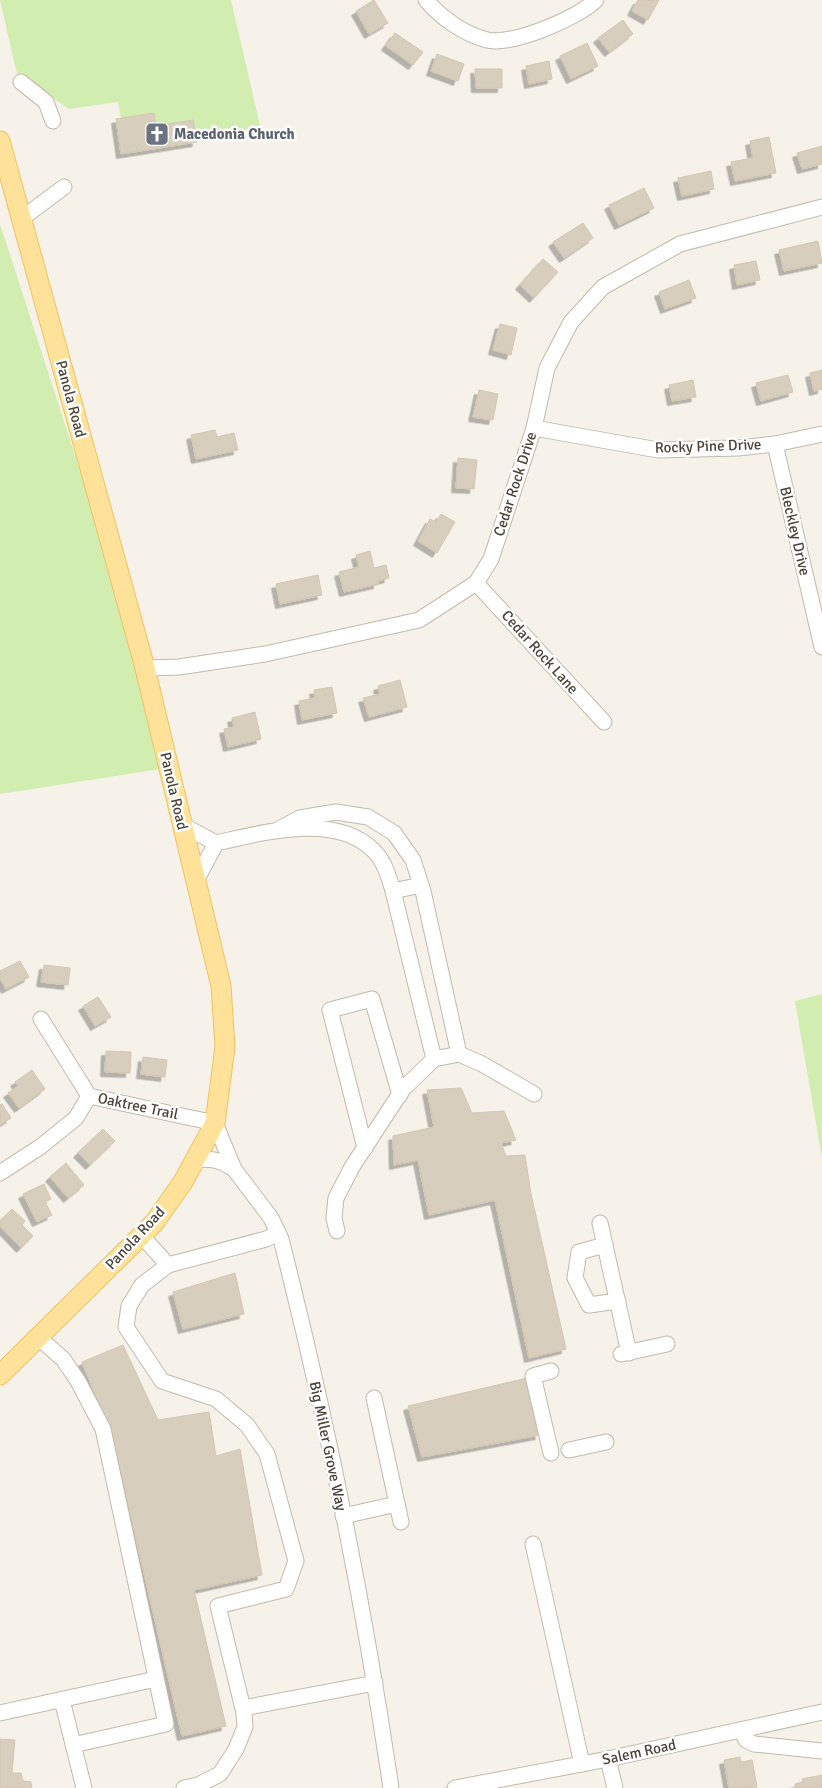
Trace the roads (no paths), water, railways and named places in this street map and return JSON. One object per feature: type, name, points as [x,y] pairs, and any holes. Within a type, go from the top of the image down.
[{"type":"main road","name":"Panola Road","points":[[0,141],[144,668],[221,986],[225,1048],[215,1122],[183,1182],[154,1223],[0,1375]]},
{"type":"street","points":[[426,0],[457,28],[488,40],[517,38],[570,19],[596,0]]},
{"type":"street","points":[[21,82],[46,102],[53,121]]},
{"type":"street","points":[[22,219],[64,187]]},
{"type":"street","name":"Cedar Rock Drive","points":[[144,668],[179,667],[266,654],[419,620],[476,583],[491,559],[534,428],[547,368],[571,322],[603,286],[680,244],[822,207]]},
{"type":"street","name":"Rocky Pine Drive","points":[[534,428],[658,450],[738,448],[774,444],[822,434]]},
{"type":"street","name":"Bleckley Drive","points":[[774,444],[822,647]]},
{"type":"street","name":"Cedar Rock Lane","points":[[476,583],[604,722]]},
{"type":"street","points":[[279,829],[300,818],[336,812],[368,817],[394,833],[413,860],[421,884],[459,1054]]},
{"type":"street","points":[[182,825],[216,843],[279,829],[331,829],[354,836],[374,850],[384,867],[393,891],[434,1059]]},
{"type":"street","points":[[196,881],[216,843]]},
{"type":"street","points":[[393,891],[421,884]]},
{"type":"street","points":[[365,1148],[330,1010],[372,999],[400,1095]]},
{"type":"street","points":[[41,1018],[89,1096]]},
{"type":"street","points":[[337,1232],[334,1218],[336,1198],[352,1166],[403,1089],[434,1059],[459,1054],[482,1064],[534,1094]]},
{"type":"street","name":"Oaktree Trail","points":[[0,1173],[40,1147],[76,1118],[89,1096],[215,1122]]},
{"type":"street","name":"Big Miller Grove Way","points":[[215,1122],[234,1169],[271,1218],[278,1233],[291,1279],[343,1516],[375,1683],[391,1788]]},
{"type":"street","points":[[195,1160],[211,1158],[225,1163],[234,1169]]},
{"type":"street","points":[[600,1223],[618,1301],[625,1354],[667,1344]]},
{"type":"street","points":[[184,1788],[198,1785],[220,1774],[236,1749],[245,1727],[243,1708],[218,1606],[286,1589],[296,1561],[267,1454],[247,1425],[216,1399],[162,1381],[126,1327],[128,1306],[142,1285],[168,1264],[266,1239],[278,1233]]},
{"type":"street","points":[[141,1235],[168,1264]]},
{"type":"street","points":[[605,1245],[579,1252],[575,1278],[589,1305],[618,1301]]},
{"type":"street","points":[[38,1337],[63,1359],[78,1381],[102,1429],[166,1724],[73,1745]]},
{"type":"street","points":[[550,1371],[533,1376],[551,1453]]},
{"type":"street","points":[[374,1398],[402,1522]]},
{"type":"street","points":[[569,1450],[606,1442]]},
{"type":"street","points":[[343,1516],[397,1504]]},
{"type":"street","points":[[532,1544],[582,1764]]},
{"type":"street","points":[[0,1713],[156,1679]]},
{"type":"street","points":[[243,1708],[375,1683]]},
{"type":"street","points":[[62,1700],[84,1788]]},
{"type":"street","name":"Salem Road","points":[[455,1788],[608,1759],[822,1712]]},
{"type":"street","points":[[741,1730],[746,1740],[754,1744],[822,1751]]},
{"type":"street","points":[[608,1759],[615,1788]]},
{"type":"place","name":"Macedonia Church","points":[[157,134]]}]
